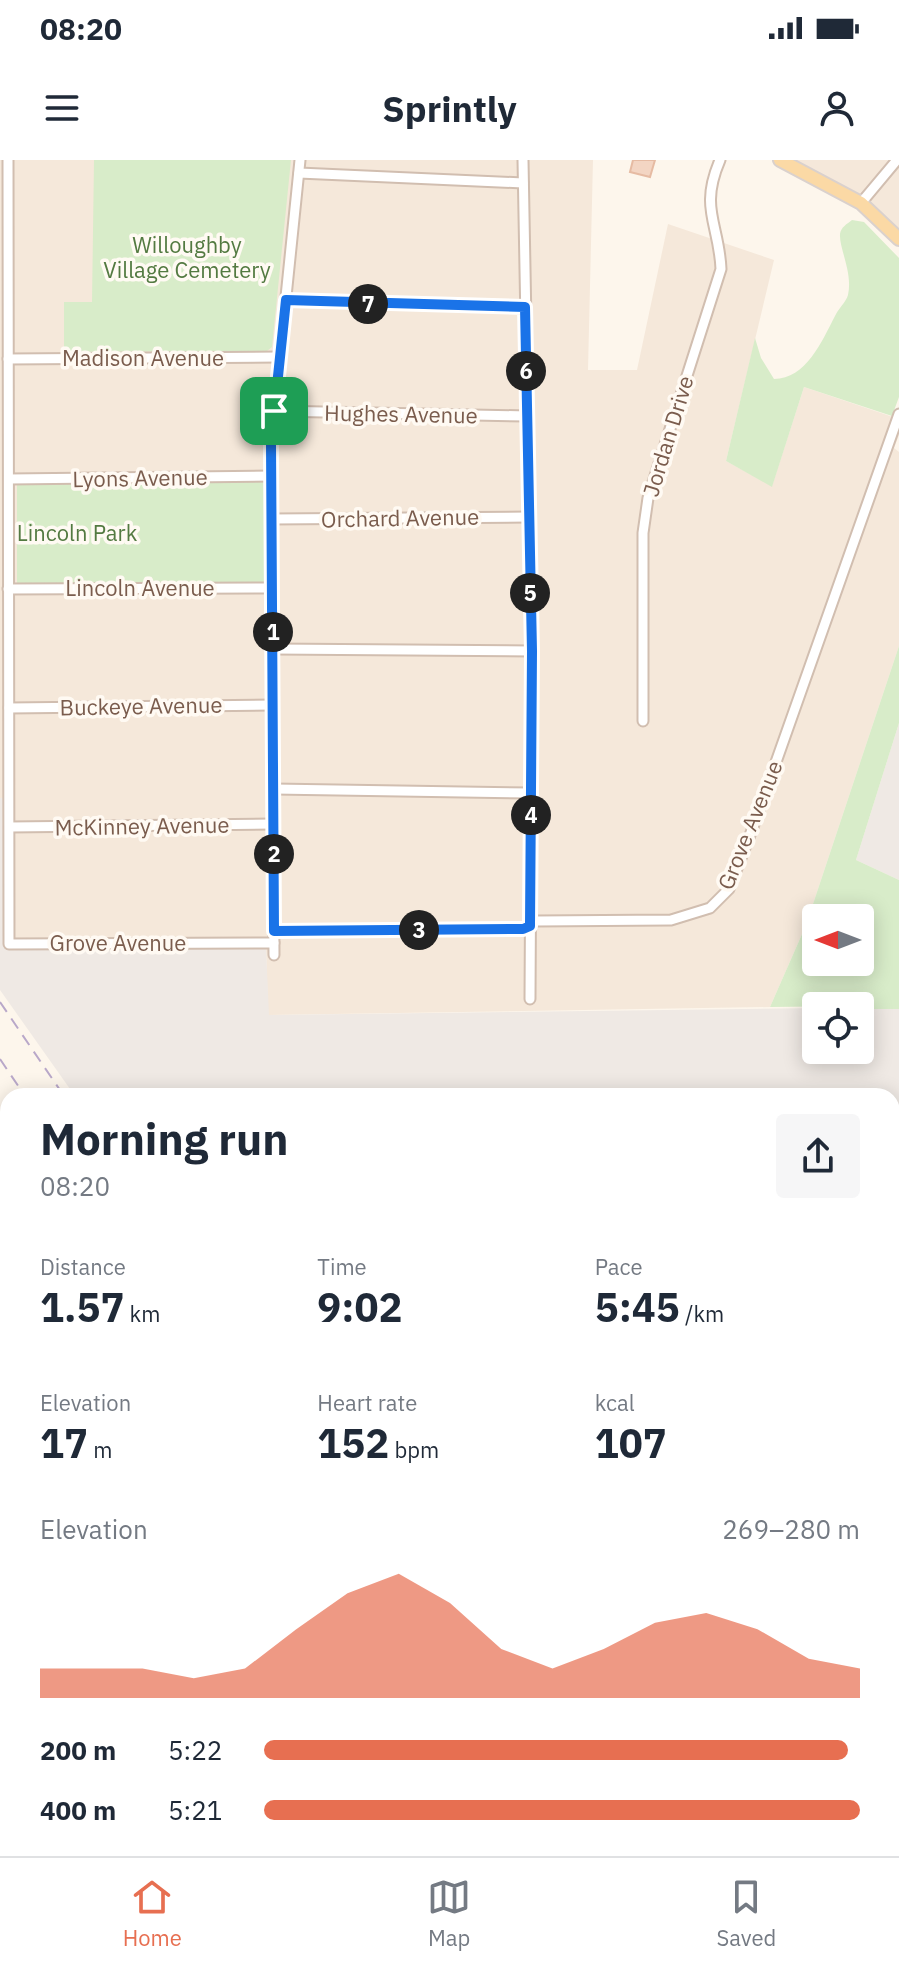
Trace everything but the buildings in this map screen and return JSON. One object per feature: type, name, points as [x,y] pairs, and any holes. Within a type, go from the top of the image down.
[{"type":"main road","points":[[780,160],[861,203],[899,239]]},
{"type":"street","points":[[8,160],[5,429],[9,479],[10,827]]},
{"type":"street","points":[[274,955],[271,476],[274,411],[300,160]]},
{"type":"street","points":[[523,160],[532,651],[530,999]]},
{"type":"street","name":"Jordan Drive","points":[[643,721],[643,533],[648,498],[721,269],[709,201],[720,160]]},
{"type":"street","points":[[861,203],[897,160]]},
{"type":"street","points":[[299,173],[523,183]]},
{"type":"street","points":[[286,300],[525,307]]},
{"type":"street","name":"Madison Avenue","points":[[8,359],[279,357]]},
{"type":"street","name":"Hughes Avenue","points":[[274,411],[527,416]]},
{"type":"street","name":"Grove Avenue","points":[[274,931],[523,929],[536,921],[689,917],[710,908],[729,889],[752,830],[899,414]]},
{"type":"street","name":"Lyons Avenue","points":[[9,479],[271,476]]},
{"type":"street","name":"Orchard Avenue","points":[[272,519],[528,517]]},
{"type":"street","name":"Lincoln Avenue","points":[[8,589],[272,588]]},
{"type":"street","points":[[273,649],[532,651]]},
{"type":"street","name":"Buckeye Avenue","points":[[9,708],[272,705]]},
{"type":"street","points":[[274,789],[531,793]]},
{"type":"street","name":"McKinney Avenue","points":[[10,827],[273,824]]},
{"type":"street","name":"Grove Avenue","points":[[10,827],[9,944],[274,943]]},
{"type":"shaded area","points":[[0,160],[593,160],[588,370],[637,370],[668,224],[774,260],[726,461],[772,486],[804,387],[899,419],[899,435],[894,448],[899,452],[899,646],[813,904],[802,904],[802,934],[770,1007],[268,1015],[266,948],[7,949],[8,798],[0,798]]},
{"type":"shaded area","points":[[786,160],[899,160],[899,237],[865,204]]},
{"type":"shaded area","points":[[899,723],[899,880],[856,860]]},
{"type":"shaded area","points":[[0,798],[8,798],[7,949],[266,948],[269,1015],[802,1008],[802,1064],[874,1064],[874,1009],[899,1009],[899,1088],[69,1088],[0,990]]},
{"type":"green space","name":"Willoughby Village Cemetery","points":[[94,160],[291,160],[272,347],[267,351],[64,352],[64,302],[92,302]]},
{"type":"green space","points":[[852,220],[864,222],[899,258],[899,397],[892,416],[804,387],[772,487],[726,461],[755,338],[761,358],[774,379],[795,373],[812,357],[848,295],[849,278],[840,234]]},
{"type":"green space","name":"Lincoln Park","points":[[266,481],[267,583],[17,584],[17,484]]},
{"type":"green space","points":[[899,646],[899,723],[856,860],[899,880],[899,1009],[874,1009],[874,992],[802,992],[802,1007],[770,1007],[802,934],[802,976],[874,976],[874,904],[813,904]]},
{"type":"railway","points":[[0,1002],[59,1088]]},
{"type":"railway","points":[[0,1059],[20,1088]]},
{"type":"route","points":[[286,300],[470,308],[525,307],[532,651],[530,926],[523,929],[274,931],[271,443],[274,411],[286,300]]}]
